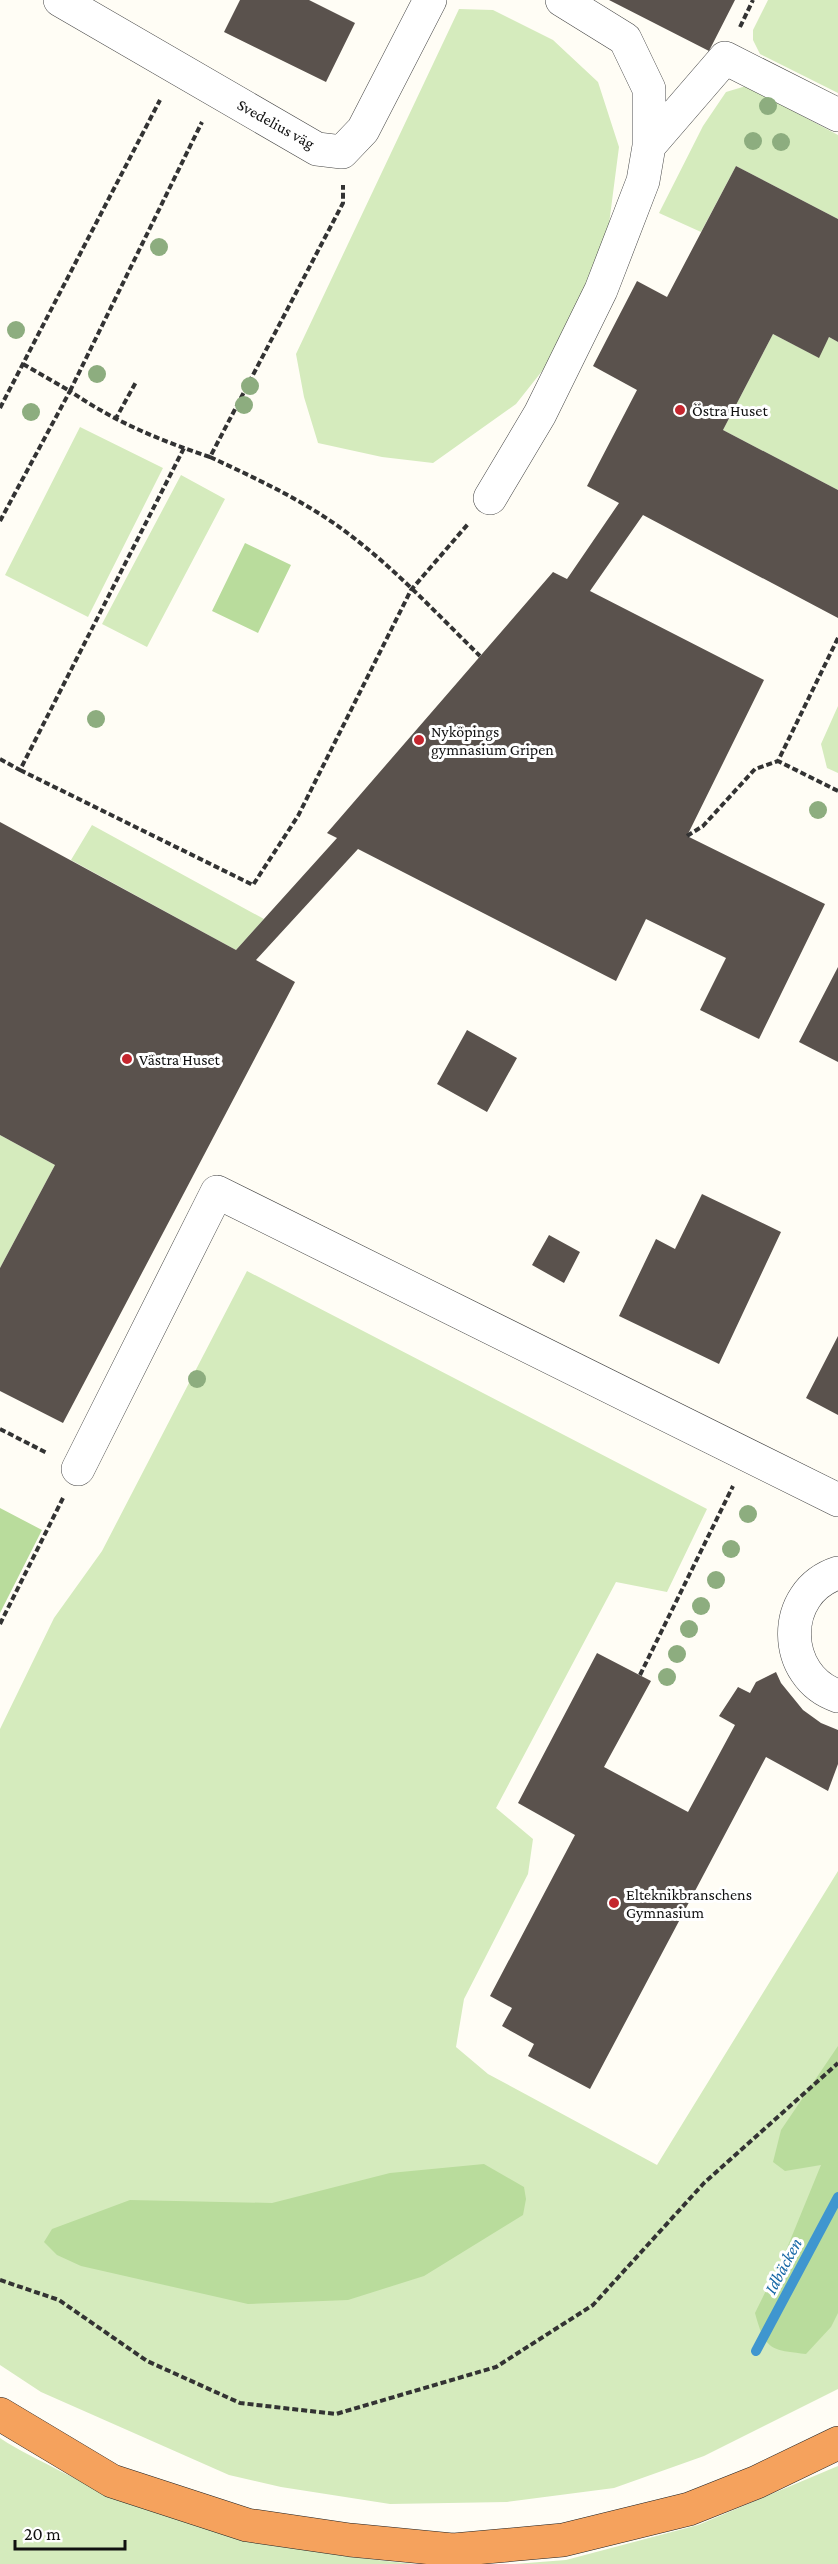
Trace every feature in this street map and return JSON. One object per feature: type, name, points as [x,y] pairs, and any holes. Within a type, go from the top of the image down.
[{"type":"highway","points":[[0,2414],[112,2481],[247,2524],[350,2540],[453,2550],[563,2540],[689,2509],[757,2482],[838,2443]]},
{"type":"street","name":"Svedelius väg","points":[[60,0],[317,149],[342,152]]},
{"type":"street","points":[[342,152],[363,130],[430,0]]},
{"type":"street","points":[[490,498],[540,414],[601,290],[643,181],[650,146],[649,89],[625,39],[562,0]]},
{"type":"street","points":[[650,146],[725,58],[838,115]]},
{"type":"street","points":[[78,1469],[217,1192],[838,1500]]},
{"type":"street","points":[[838,1573],[820,1582],[808,1593],[800,1606],[793,1636],[801,1666],[822,1689],[838,1696]]},
{"type":"path","points":[[0,408],[177,68]]},
{"type":"path","points":[[0,521],[70,391],[217,91]]},
{"type":"path","points":[[210,458],[343,203],[342,152]]},
{"type":"path","points":[[22,364],[115,420],[210,458],[277,489],[336,524],[411,590],[480,656]]},
{"type":"path","points":[[115,420],[136,382]]},
{"type":"path","points":[[20,770],[184,448]]},
{"type":"path","points":[[0,759],[254,885],[298,816],[411,590],[490,498]]},
{"type":"path","points":[[687,836],[703,826],[755,769],[778,761],[838,638]]},
{"type":"path","points":[[778,761],[838,791]]},
{"type":"path","points":[[0,1429],[78,1469],[0,1624]]},
{"type":"path","points":[[640,1675],[748,1455]]},
{"type":"path","points":[[0,2280],[59,2300],[147,2361],[240,2403],[336,2414],[496,2367],[593,2305],[704,2183],[838,2063]]},
{"type":"green space","points":[[768,0],[838,0],[838,93],[760,54],[753,40],[753,30]]},
{"type":"green space","points":[[459,9],[493,10],[553,40],[598,82],[619,147],[609,224],[569,337],[516,404],[433,463],[382,457],[318,443],[304,397],[296,354]]},
{"type":"green space","points":[[746,86],[838,135],[838,219],[736,166],[701,232],[659,213],[703,126],[726,92]]},
{"type":"green space","points":[[773,334],[818,357],[829,337],[838,342],[838,490],[723,430]]},
{"type":"green space","points":[[80,427],[163,468],[88,617],[5,575]]},
{"type":"green space","points":[[181,475],[225,499],[147,647],[102,624]]},
{"type":"green space","points":[[245,543],[291,565],[258,633],[212,611]]},
{"type":"green space","points":[[838,706],[838,773],[827,768],[821,744]]},
{"type":"green space","points":[[92,825],[264,919],[236,950],[71,860]]},
{"type":"green space","points":[[0,1135],[55,1165],[0,1268]]},
{"type":"green space","points":[[247,1271],[707,1509],[667,1592],[616,1582],[496,1808],[533,1839],[528,1874],[464,1999],[456,2047],[488,2074],[657,2165],[838,1871],[838,2389],[704,2456],[614,2488],[507,2502],[390,2504],[281,2487],[229,2475],[41,2392],[0,2365],[0,1729],[54,1618],[102,1551]]},
{"type":"green space","points":[[0,1508],[42,1530],[0,1613]]},
{"type":"green space","points":[[838,2046],[838,2313],[831,2327],[806,2354],[794,2353],[770,2346],[762,2334],[755,2313],[787,2248],[821,2165],[785,2171],[773,2162],[781,2130]]},
{"type":"green space","points":[[484,2164],[524,2187],[526,2199],[523,2215],[424,2276],[348,2300],[248,2304],[81,2266],[57,2255],[44,2242],[52,2229],[130,2200],[272,2203],[390,2173]]},
{"type":"green space","points":[[0,2438],[102,2491],[188,2522],[278,2545],[415,2564],[0,2564]]},
{"type":"green space","points":[[838,2466],[838,2564],[514,2564],[566,2560],[698,2525]]},
{"type":"building","points":[[240,0],[309,0],[355,23],[326,82],[224,32]]},
{"type":"building","points":[[609,0],[735,0],[709,51]]},
{"type":"building","points":[[736,166],[838,219],[838,342],[829,337],[819,358],[773,334],[723,430],[838,490],[838,618],[643,515],[590,591],[764,680],[687,836],[825,904],[759,1039],[700,1010],[726,958],[646,919],[616,981],[358,849],[256,960],[295,982],[63,1423],[0,1391],[0,1268],[55,1165],[0,1135],[0,822],[236,950],[337,838],[327,833],[553,572],[567,579],[619,503],[587,486],[637,390],[593,366],[637,281],[667,297]]},
{"type":"building","points":[[838,967],[838,1062],[799,1042]]},
{"type":"building","points":[[467,1030],[517,1058],[487,1112],[437,1084]]},
{"type":"building","points":[[702,1194],[781,1232],[719,1364],[619,1316],[656,1239],[675,1249]]},
{"type":"building","points":[[549,1235],[580,1252],[564,1283],[532,1265]]},
{"type":"building","points":[[838,1336],[838,1415],[806,1398]]},
{"type":"building","points":[[597,1653],[651,1681],[604,1767],[688,1812],[735,1725],[719,1716],[738,1687],[750,1693],[756,1682],[776,1672],[781,1683],[803,1710],[821,1723],[838,1730],[838,1764],[828,1791],[766,1757],[590,2089],[528,2056],[534,2044],[502,2026],[512,2008],[490,1996],[575,1835],[518,1803]]},
{"type":"waterway","name":"Idbäcken","points":[[756,2351],[838,2197]]},
{"type":"place","name":"Östra Huset","points":[[680,410]]},
{"type":"place","name":"Nyköpings gymnasium Gripen","points":[[419,740]]},
{"type":"place","name":"Västra Huset","points":[[127,1059]]},
{"type":"place","name":"Elteknikbranschens Gymnasium","points":[[614,1903]]}]
